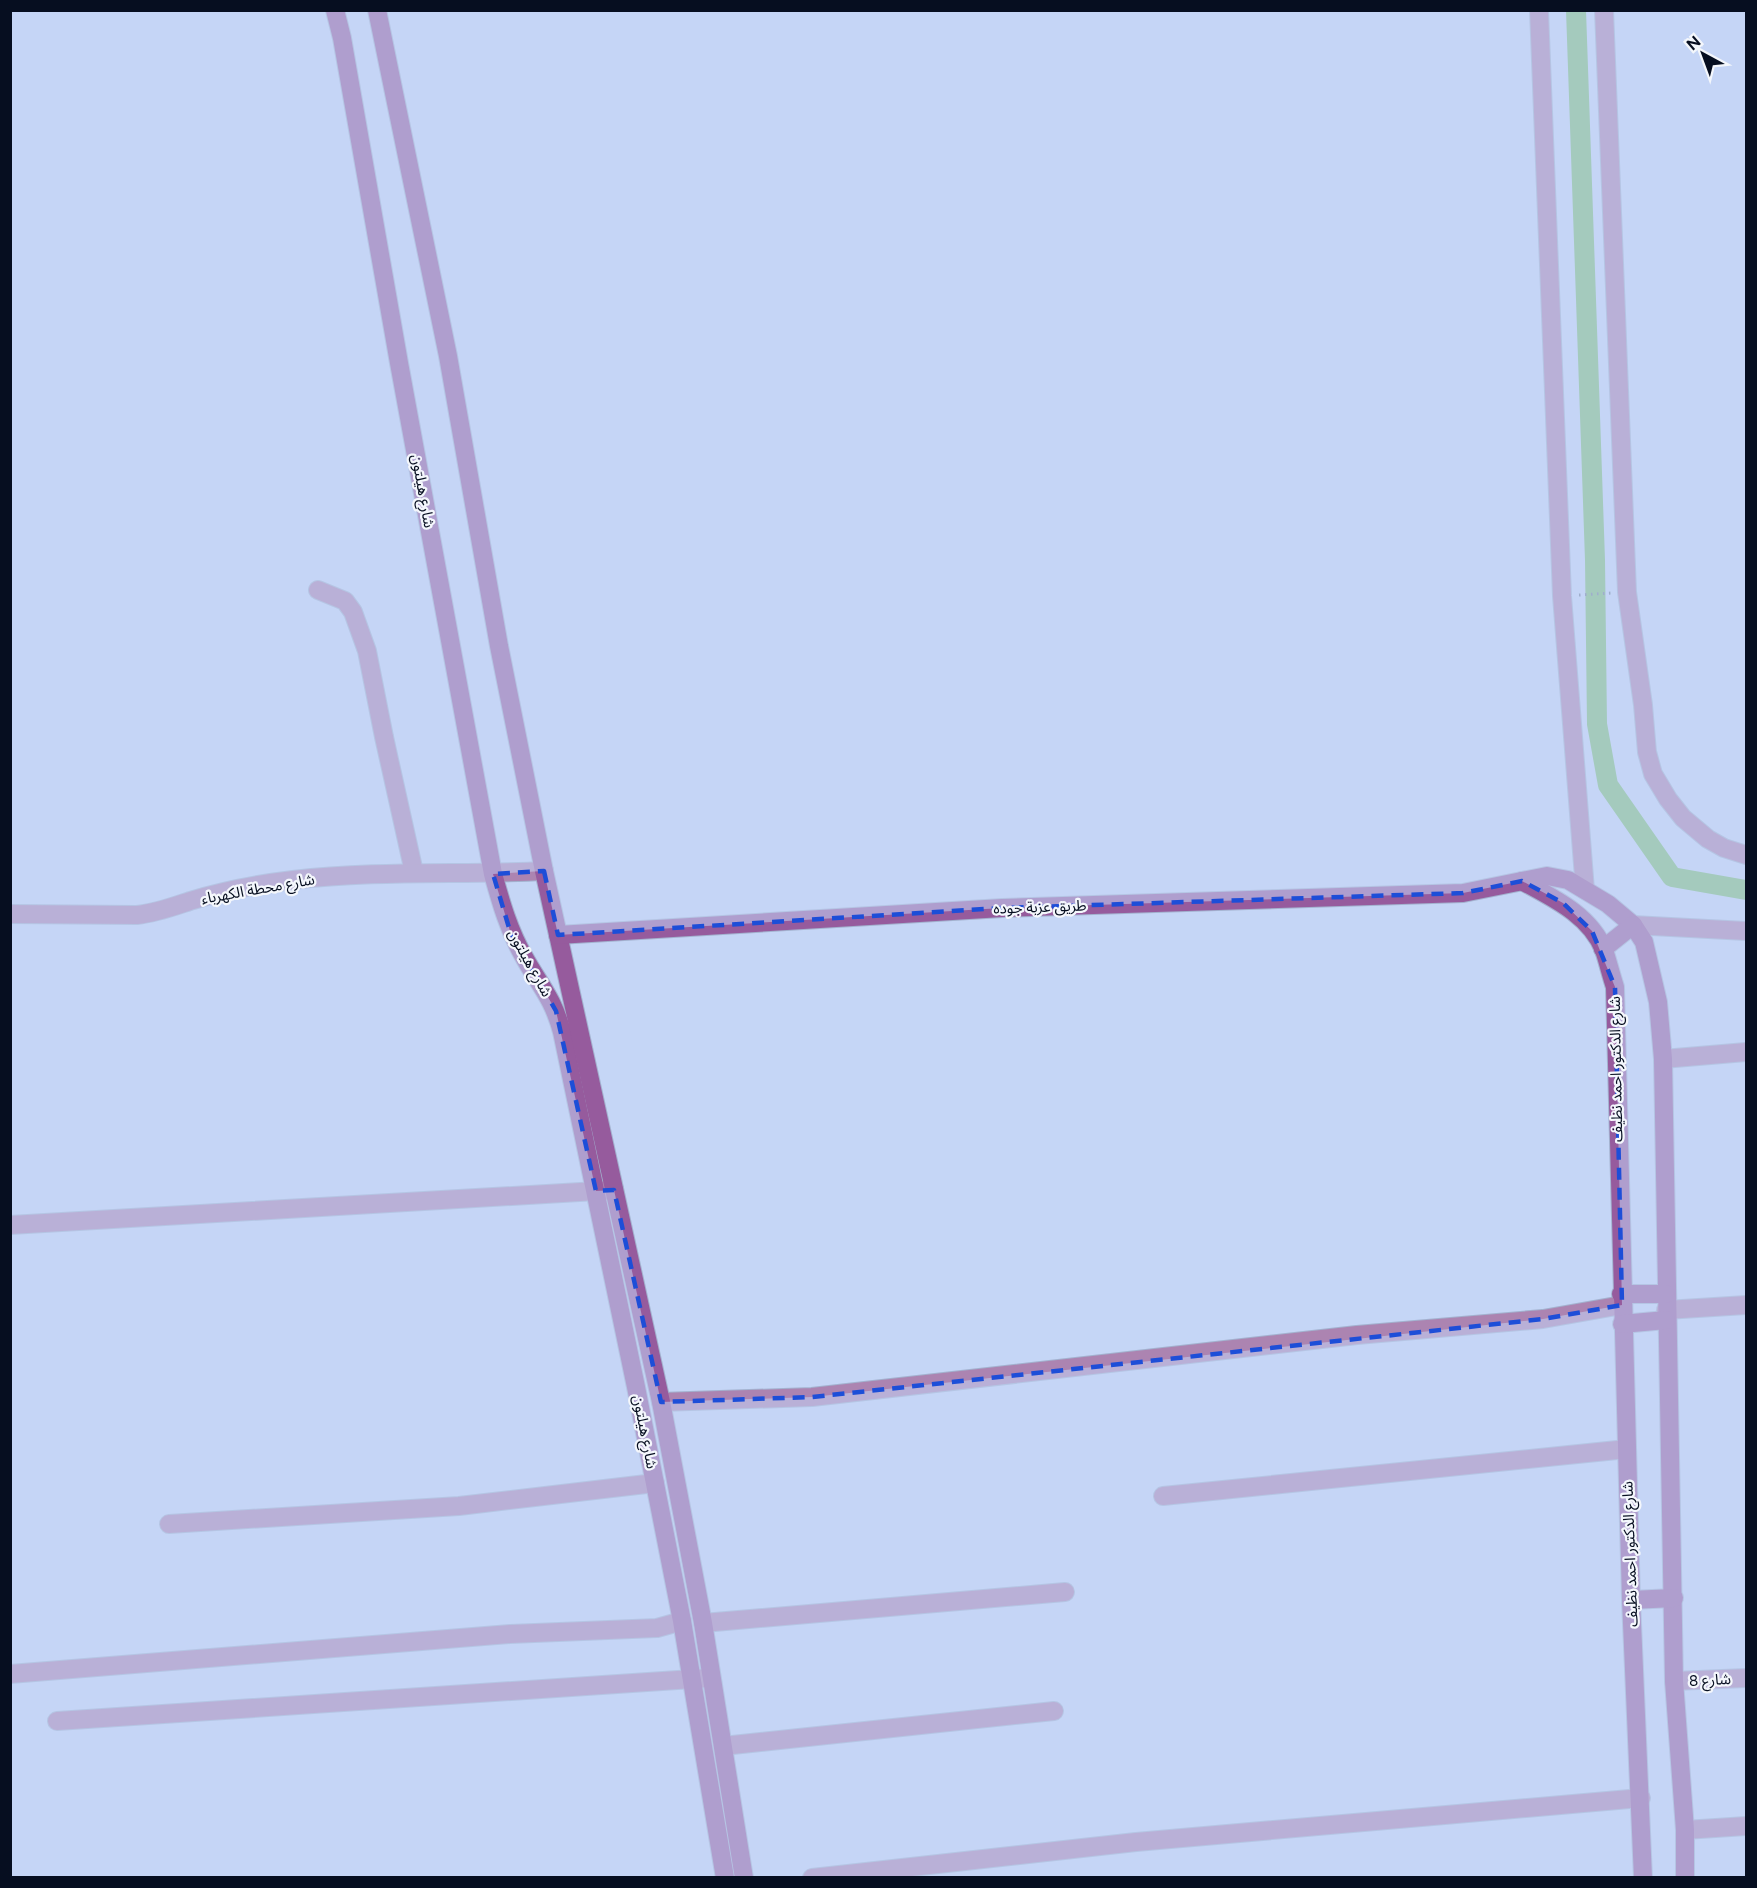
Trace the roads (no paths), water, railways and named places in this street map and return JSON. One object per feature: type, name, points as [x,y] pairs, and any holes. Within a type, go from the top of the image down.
[{"type":"main road","name":"شارع هيلتون","points":[[335,10],[342,38],[493,874],[510,931],[556,1011],[660,1400],[703,1623],[702,1679],[725,1878]]},
{"type":"main road","name":"شارع هيلتون","points":[[377,10],[448,356],[499,646],[558,935],[605,1190],[636,1387],[682,1621],[723,1746],[744,1878]]},
{"type":"main road","points":[[1522,880],[1547,876],[1568,880],[1608,904],[1633,925],[1644,942],[1658,1002],[1663,1059],[1674,1681],[1685,1830],[1685,1878]]},
{"type":"main road","name":"طريق عزبة جوده","points":[[558,935],[1002,908],[1463,893],[1522,880]]},
{"type":"main road","name":"شارع الدكتور احمد نظيف","points":[[1522,880],[1563,903],[1579,916],[1603,949],[1615,987],[1622,1324],[1643,1878]]},
{"type":"main road","points":[[1603,949],[1633,925]]},
{"type":"main road","points":[[1622,1299],[1666,1308]]},
{"type":"main road","points":[[1622,1324],[1666,1308]]},
{"type":"main road","points":[[636,1387],[660,1400],[643,1419]]},
{"type":"main road","points":[[1631,1600],[1674,1598]]},
{"type":"street","points":[[1539,10],[1562,596],[1586,890]]},
{"type":"street","points":[[1604,10],[1616,257],[1628,592],[1647,752],[1653,774],[1668,800],[1683,818],[1708,839],[1724,848],[1746,855]]},
{"type":"street","points":[[318,590],[345,601],[353,612],[367,651],[414,872]]},
{"type":"street","name":"شارع محطة الكهرباء","points":[[10,914],[137,915],[158,913],[191,901],[293,880],[414,872],[493,874],[544,872]]},
{"type":"street","points":[[1633,925],[1746,931]]},
{"type":"street","points":[[1663,1059],[1746,1052]]},
{"type":"street","points":[[10,1225],[605,1190]]},
{"type":"street","points":[[660,1400],[812,1397],[1357,1335],[1543,1319],[1622,1299]]},
{"type":"street","points":[[1666,1308],[1746,1305]]},
{"type":"street","points":[[1163,1496],[1628,1449]]},
{"type":"street","points":[[169,1524],[459,1506],[655,1483]]},
{"type":"street","points":[[703,1623],[1065,1592]]},
{"type":"street","points":[[10,1674],[510,1634],[657,1628],[682,1621]]},
{"type":"street","name":"شارع 8","points":[[1674,1681],[1746,1678]]},
{"type":"street","points":[[57,1722],[702,1679]]},
{"type":"street","points":[[723,1746],[1054,1711]]},
{"type":"street","points":[[812,1878],[1136,1842],[1641,1798]]},
{"type":"street","points":[[1685,1830],[1746,1826]]},
{"type":"waterway","points":[[1576,10],[1595,560],[1597,724],[1608,785],[1672,877],[1746,890]]}]
